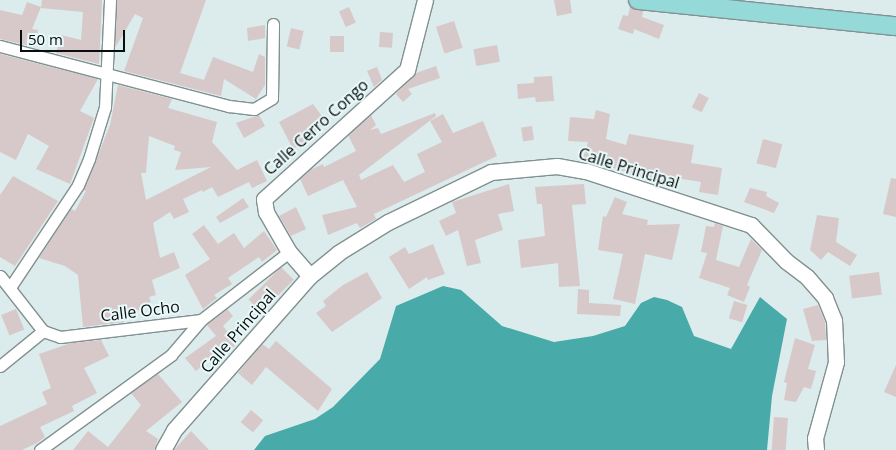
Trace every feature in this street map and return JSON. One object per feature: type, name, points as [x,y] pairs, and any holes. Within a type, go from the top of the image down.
[{"type":"main road","points":[[638,0],[896,26]]},
{"type":"street","points":[[11,286],[82,176],[105,107],[110,0]]},
{"type":"street","name":"Calle Cerro Congo","points":[[310,276],[288,252],[266,212],[264,199],[407,70],[425,0]]},
{"type":"street","points":[[0,46],[107,71],[229,106],[254,109],[272,98],[275,52],[273,24]]},
{"type":"street","name":"Calle Principal","points":[[163,450],[174,430],[310,276],[388,222],[491,172],[512,168],[557,166],[586,171],[751,225],[826,298],[834,320],[836,362],[815,438],[816,450]]},
{"type":"street","name":"Calle Ocho","points":[[43,331],[60,337],[201,320],[288,252]]},
{"type":"street","points":[[0,276],[11,286],[43,331],[0,366]]},
{"type":"street","points":[[40,450],[171,355],[201,320]]},
{"type":"water","points":[[443,286],[461,290],[502,326],[554,342],[593,336],[625,326],[641,303],[654,297],[667,300],[682,307],[694,336],[731,349],[760,297],[787,319],[772,396],[767,450],[254,450],[265,436],[315,419],[333,407],[380,359],[396,306]]},
{"type":"building","points":[[42,0],[102,0],[99,64],[56,53],[61,35],[81,40],[83,12],[41,8]]},
{"type":"building","points":[[117,0],[206,0],[180,73],[204,80],[213,57],[253,72],[259,54],[265,57],[265,85],[256,99],[224,79],[221,96],[124,71],[143,18],[135,14],[115,48]]},
{"type":"building","points":[[554,0],[570,0],[572,13],[557,16]]},
{"type":"building","points":[[27,2],[41,7],[32,29],[38,30],[35,47],[0,39],[0,10],[22,15]]},
{"type":"building","points":[[349,7],[356,23],[346,27],[339,11]]},
{"type":"building","points":[[630,7],[643,11],[642,17],[664,25],[659,39],[634,29],[633,34],[618,29],[623,15],[628,16]]},
{"type":"building","points":[[454,21],[463,48],[445,54],[436,27]]},
{"type":"building","points":[[265,25],[265,38],[248,41],[247,28]]},
{"type":"building","points":[[291,28],[304,31],[299,49],[287,47]]},
{"type":"building","points":[[380,32],[393,33],[392,48],[379,47]]},
{"type":"building","points":[[330,36],[344,36],[344,52],[330,52]]},
{"type":"building","points":[[497,45],[500,62],[476,66],[473,49]]},
{"type":"building","points":[[0,54],[98,79],[80,111],[94,118],[70,184],[36,169],[49,146],[28,134],[16,160],[0,152]]},
{"type":"building","points":[[436,66],[440,78],[408,89],[412,94],[403,102],[396,94],[416,73]]},
{"type":"building","points":[[377,67],[382,80],[374,87],[367,71]]},
{"type":"building","points":[[552,76],[554,101],[536,102],[535,97],[518,99],[517,84],[534,83],[534,77]]},
{"type":"building","points":[[118,85],[172,99],[168,108],[217,122],[212,142],[237,170],[257,160],[267,181],[252,188],[249,182],[218,197],[212,187],[183,199],[189,212],[174,219],[170,212],[153,223],[160,258],[174,252],[180,268],[152,280],[156,295],[149,297],[151,302],[140,305],[141,310],[123,312],[124,322],[83,327],[78,275],[65,266],[39,258],[71,209],[75,211],[86,191],[84,190],[110,125]],"holes":[[[149,136],[175,146],[174,150],[181,152],[175,170],[211,167],[146,200],[141,173],[146,173]]]},
{"type":"building","points":[[699,93],[709,98],[702,112],[692,107]]},
{"type":"building","points":[[313,104],[327,123],[307,137],[308,141],[293,149],[279,122]]},
{"type":"building","points":[[596,110],[610,114],[606,139],[626,145],[629,134],[694,145],[691,163],[722,168],[718,195],[699,192],[701,182],[664,176],[662,183],[588,160],[582,161],[588,142],[568,141],[570,117],[594,119]]},
{"type":"building","points":[[435,113],[436,116],[359,175],[361,180],[393,165],[404,182],[425,172],[417,154],[442,142],[430,121],[443,114],[453,133],[483,121],[497,156],[374,214],[376,219],[360,228],[357,223],[328,235],[322,215],[357,207],[343,180],[308,196],[300,179],[310,170],[323,164],[324,167],[356,151],[348,135],[371,115],[376,125],[370,130],[378,128],[381,134]]},
{"type":"building","points":[[259,115],[265,126],[244,138],[236,123]]},
{"type":"building","points":[[532,126],[534,140],[523,141],[521,128]]},
{"type":"building","points":[[763,139],[782,144],[776,168],[757,163]]},
{"type":"building","points":[[13,176],[58,201],[15,266],[0,257],[0,195]]},
{"type":"building","points":[[891,178],[896,179],[896,217],[883,214]]},
{"type":"building","points":[[509,184],[514,211],[498,214],[503,230],[475,240],[481,263],[467,266],[458,230],[446,236],[439,221],[456,213],[452,202]]},
{"type":"building","points":[[584,184],[586,204],[572,205],[580,286],[559,287],[558,263],[521,268],[518,240],[545,236],[542,204],[537,204],[535,187]]},
{"type":"building","points":[[750,188],[767,192],[766,196],[779,203],[774,213],[744,202]]},
{"type":"building","points":[[615,197],[627,202],[622,214],[648,220],[647,225],[680,224],[672,260],[645,254],[635,304],[613,299],[623,254],[598,250],[603,216],[606,217]]},
{"type":"building","points":[[243,198],[249,207],[220,223],[216,217]]},
{"type":"building","points":[[296,207],[306,229],[291,236],[279,216]]},
{"type":"building","points":[[817,215],[839,218],[836,242],[857,255],[850,266],[828,252],[821,260],[810,250]]},
{"type":"building","points":[[715,223],[723,226],[716,260],[739,267],[751,239],[762,250],[747,285],[750,287],[744,302],[727,295],[730,288],[699,278],[707,253],[701,252],[706,226],[714,227]]},
{"type":"building","points":[[204,225],[218,244],[234,233],[244,248],[264,231],[277,250],[262,262],[259,257],[228,278],[232,284],[214,295],[217,298],[203,309],[185,275],[210,259],[192,234]]},
{"type":"building","points":[[433,244],[445,274],[428,280],[427,277],[409,289],[389,257],[405,247],[409,254]]},
{"type":"building","points":[[281,267],[294,280],[261,312],[248,300]]},
{"type":"building","points":[[367,272],[382,298],[332,332],[316,313],[326,306],[323,301],[343,285]]},
{"type":"building","points":[[879,272],[882,295],[852,298],[849,276]]},
{"type":"building","points":[[578,289],[589,290],[589,303],[621,305],[620,316],[577,314]]},
{"type":"building","points":[[734,301],[747,305],[742,322],[729,318]]},
{"type":"building","points":[[818,305],[825,322],[826,340],[812,341],[803,309]]},
{"type":"building","points":[[16,309],[24,329],[9,335],[1,315]]},
{"type":"building","points":[[227,309],[233,316],[223,326],[237,344],[225,354],[221,350],[196,371],[185,358],[216,336],[207,325]]},
{"type":"building","points":[[795,338],[815,345],[808,369],[816,371],[811,389],[804,387],[796,402],[784,400],[787,383],[784,382]]},
{"type":"building","points":[[101,340],[109,356],[84,368],[97,393],[72,406],[74,411],[40,427],[45,437],[37,443],[22,450],[0,450],[0,426],[47,404],[42,392],[51,388],[39,354],[71,343]]},
{"type":"building","points":[[276,341],[332,389],[318,411],[266,367],[252,385],[238,373],[262,344],[269,349]]},
{"type":"building","points":[[896,365],[896,397],[884,392]]},
{"type":"building","points":[[158,374],[182,402],[146,431],[158,439],[154,450],[73,450],[88,431],[108,447],[141,405],[131,393]]},
{"type":"building","points":[[251,410],[263,420],[253,433],[241,422]]},
{"type":"building","points":[[774,417],[788,418],[786,450],[772,450]]},
{"type":"building","points":[[191,431],[209,450],[174,450]]}]
